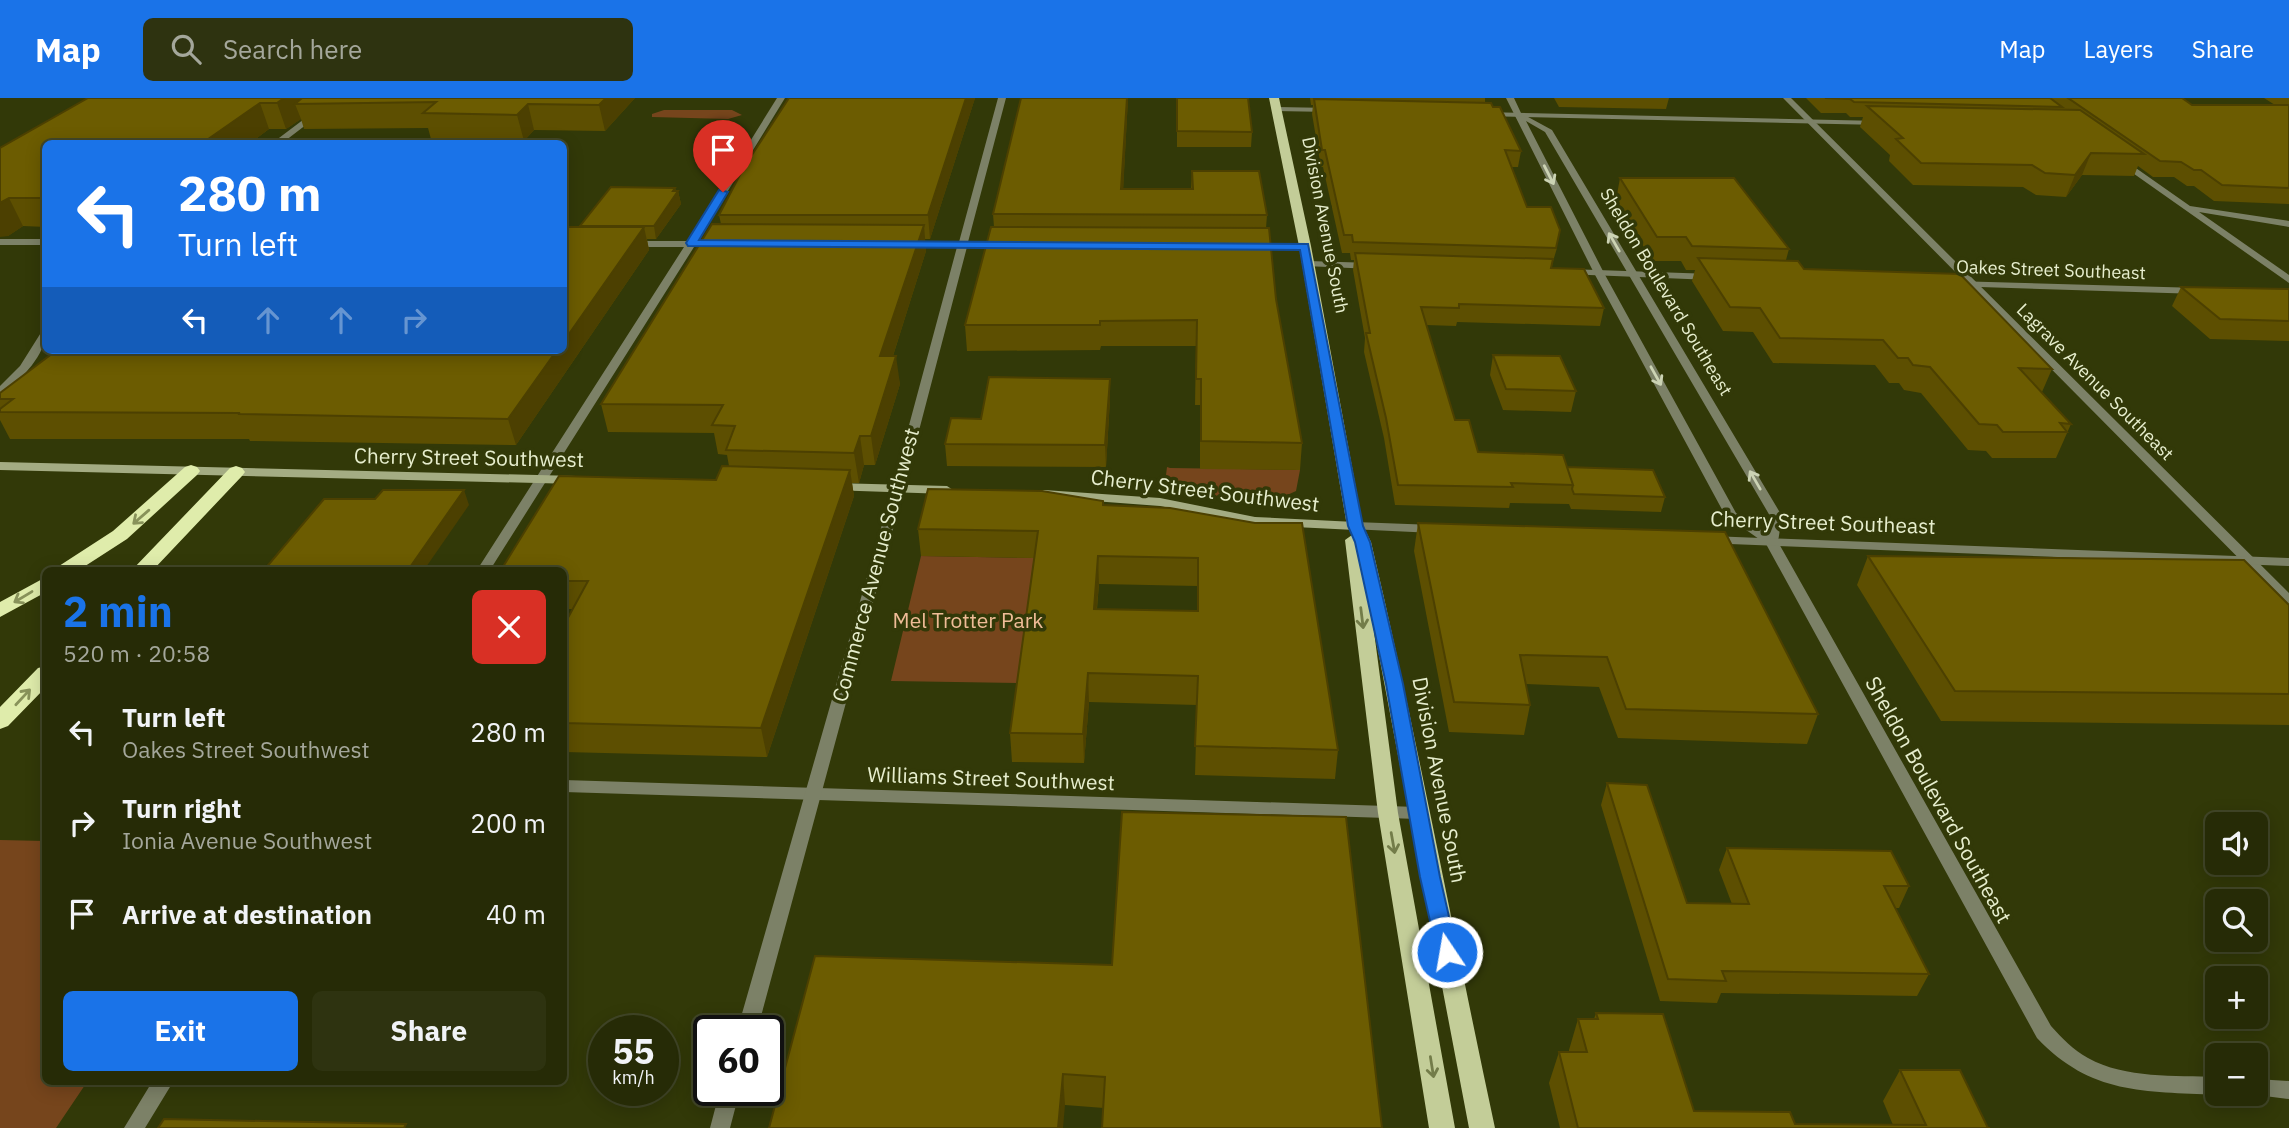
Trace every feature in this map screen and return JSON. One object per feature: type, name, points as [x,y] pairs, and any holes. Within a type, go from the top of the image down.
[{"type":"highway","points":[[70,567],[120,535],[191,471]]},
{"type":"highway","points":[[145,567],[236,472]]},
{"type":"highway","points":[[0,611],[42,585]]},
{"type":"highway","points":[[0,721],[42,677]]},
{"type":"main road","name":"Division Avenue South","points":[[1276,103],[1305,246],[1355,526],[1363,542],[1392,671],[1482,1128]]},
{"type":"main road","name":"Cherry Street Southwest","points":[[0,466],[586,480]]},
{"type":"main road","points":[[819,486],[959,491]]},
{"type":"main road","name":"Cherry Street Southwest","points":[[1027,493],[1096,495],[1160,502],[1265,522],[1355,526]]},
{"type":"main road","name":"Division Avenue South","points":[[1355,526],[1353,542],[1388,813],[1443,1128]]},
{"type":"street","points":[[280,140],[337,98]]},
{"type":"street","points":[[484,567],[614,367],[781,98]]},
{"type":"street","name":"Commerce Avenue Southwest","points":[[751,1015],[898,489],[1002,98]]},
{"type":"street","name":"Sheldon Boulevard Southeast","points":[[1510,98],[1600,273],[1731,514],[1771,542],[2044,1032],[2053,1043],[2101,1075],[2129,1081],[2205,1085]]},
{"type":"street","name":"Lagrave Avenue Southeast","points":[[1787,98],[2289,601]]},
{"type":"street","points":[[1276,103],[1346,110]]},
{"type":"street","points":[[1480,114],[1889,123]]},
{"type":"street","name":"Sheldon Boulevard Southeast","points":[[1518,114],[1548,130],[1776,516],[1771,542]]},
{"type":"street","points":[[2118,158],[2289,280]]},
{"type":"street","points":[[2187,207],[2289,225]]},
{"type":"street","points":[[0,242],[42,242]]},
{"type":"street","points":[[618,244],[727,244]]},
{"type":"street","points":[[898,244],[1015,245]]},
{"type":"street","points":[[1237,246],[1305,246]]},
{"type":"street","points":[[1308,264],[1381,267]]},
{"type":"street","points":[[1563,272],[1723,277]]},
{"type":"street","name":"Oakes Street Southeast","points":[[1939,284],[2210,291]]},
{"type":"street","points":[[0,392],[24,369],[42,340]]},
{"type":"street","points":[[1355,526],[1452,530]]},
{"type":"street","name":"Cherry Street Southeast","points":[[1702,540],[2289,562]]},
{"type":"street","name":"Williams Street Southwest","points":[[567,786],[1418,813]]},
{"type":"street","points":[[135,1128],[161,1085]]},
{"type":"street","points":[[2268,1089],[2289,1090]]},
{"type":"street","points":[[720,1128],[726,1106]]},
{"type":"green space","points":[[664,110],[732,110],[742,115],[728,119],[652,117],[652,114]]},
{"type":"green space","points":[[1167,467],[1300,470],[1296,491],[1281,497],[1246,499],[1227,498],[1156,483],[1166,475]]},
{"type":"green space","name":"Mel Trotter Park","points":[[921,556],[1039,558],[1022,683],[891,681]]},
{"type":"green space","points":[[0,840],[42,841],[42,1085],[85,1085],[56,1128],[0,1128]]},
{"type":"building","points":[[88,98],[284,98],[277,103],[260,103],[207,140],[42,140],[42,198],[9,198],[0,203],[0,148]]},
{"type":"building","points":[[302,98],[606,98],[599,105],[528,104],[517,115],[423,113],[436,102],[295,104]]},
{"type":"building","points":[[789,98],[966,98],[928,215],[719,215],[744,167]]},
{"type":"building","points":[[1021,98],[1127,98],[1121,189],[1193,189],[1192,171],[1259,171],[1267,215],[993,214]]},
{"type":"building","points":[[1177,98],[1248,98],[1252,132],[1177,131]]},
{"type":"building","points":[[1825,98],[2050,98],[2062,107],[1854,102],[1850,99]]},
{"type":"building","points":[[2068,98],[2182,98],[2192,105],[2289,105],[2289,188],[2222,185],[2201,170],[2194,170],[2181,162],[2160,161]]},
{"type":"building","points":[[1314,99],[1491,103],[1493,107],[1500,107],[1521,151],[1505,150],[1527,207],[1551,207],[1560,230],[1556,248],[1353,242],[1352,235],[1344,235],[1325,150],[1322,150]]},
{"type":"building","points":[[1867,106],[2080,110],[2144,154],[2091,153],[2075,175],[2045,173],[2032,165],[1921,163],[1896,139],[1903,138]]},
{"type":"building","points":[[1620,178],[1734,178],[1789,249],[1692,246],[1686,237],[1657,237]]},
{"type":"building","points":[[611,187],[675,188],[673,191],[678,191],[654,226],[580,226]]},
{"type":"building","points":[[712,224],[924,225],[880,356],[896,356],[871,436],[860,436],[854,453],[726,450],[735,426],[712,425],[723,405],[601,404]]},
{"type":"building","points":[[644,227],[567,337],[567,228]]},
{"type":"building","points":[[991,227],[1269,228],[1276,299],[1302,443],[1201,441],[1201,379],[1196,379],[1197,320],[1100,321],[1100,325],[965,325]]},
{"type":"building","points":[[1355,253],[1553,259],[1551,268],[1584,269],[1604,308],[1459,304],[1459,308],[1421,307],[1455,420],[1469,420],[1478,452],[1563,455],[1573,485],[1398,485],[1366,333],[1370,333]]},
{"type":"building","points":[[1698,258],[1798,261],[1804,269],[1960,274],[2052,369],[2019,368],[2071,424],[2060,423],[2067,432],[2003,432],[1997,425],[1979,424],[1930,367],[1913,365],[1908,358],[1898,358],[1883,340],[1780,338],[1760,308],[1730,307]]},
{"type":"building","points":[[2181,287],[2289,289],[2289,321],[2220,319]]},
{"type":"building","points":[[52,354],[554,354],[508,419],[238,414],[240,413],[0,412],[0,409],[13,399],[0,399],[0,393]]},
{"type":"building","points":[[1493,355],[1560,356],[1576,391],[1506,389]]},
{"type":"building","points":[[989,377],[1110,379],[1105,445],[945,444],[951,418],[981,419]]},
{"type":"building","points":[[722,466],[850,470],[761,728],[567,723],[567,620],[588,581],[567,581],[567,567],[503,567],[559,476],[716,480]]},
{"type":"building","points":[[1567,467],[1653,470],[1665,497],[1574,494]]},
{"type":"building","points":[[928,489],[1042,491],[1103,501],[1103,505],[1170,508],[1255,523],[1302,523],[1338,750],[1195,746],[1198,676],[1088,673],[1083,734],[1010,733],[1038,531],[918,529]],"holes":[[[1098,556],[1198,558],[1198,611],[1094,609]]]},
{"type":"building","points":[[383,490],[464,490],[410,567],[267,567],[324,499],[375,499]]},
{"type":"building","points":[[1418,523],[1725,532],[1818,714],[1626,709],[1607,657],[1520,655],[1530,705],[1454,702]]},
{"type":"building","points":[[1868,556],[2244,560],[2289,605],[2289,694],[1955,691]]},
{"type":"building","points":[[1607,783],[1647,785],[1687,903],[1749,904],[1727,848],[1891,851],[1909,886],[1884,886],[1929,974],[1722,971],[1726,981],[1668,979]]},
{"type":"building","points":[[1122,812],[1346,817],[1382,1128],[1102,1128],[1105,1077],[1063,1074],[1058,1128],[769,1128],[775,1106],[784,1106],[784,1072],[815,956],[1112,965]]},
{"type":"building","points":[[1596,1013],[1663,1014],[1694,1111],[1790,1112],[1795,1124],[1926,1125],[1900,1070],[1960,1070],[1988,1128],[1578,1128],[1559,1052],[1587,1052],[1578,1019],[1598,1019]]},
{"type":"building","points":[[164,1119],[406,1124],[404,1128],[158,1128]]},
{"type":"route","points":[[723,192],[691,243],[1305,246],[1355,526],[1363,542],[1395,684],[1430,877],[1447,952]]}]
